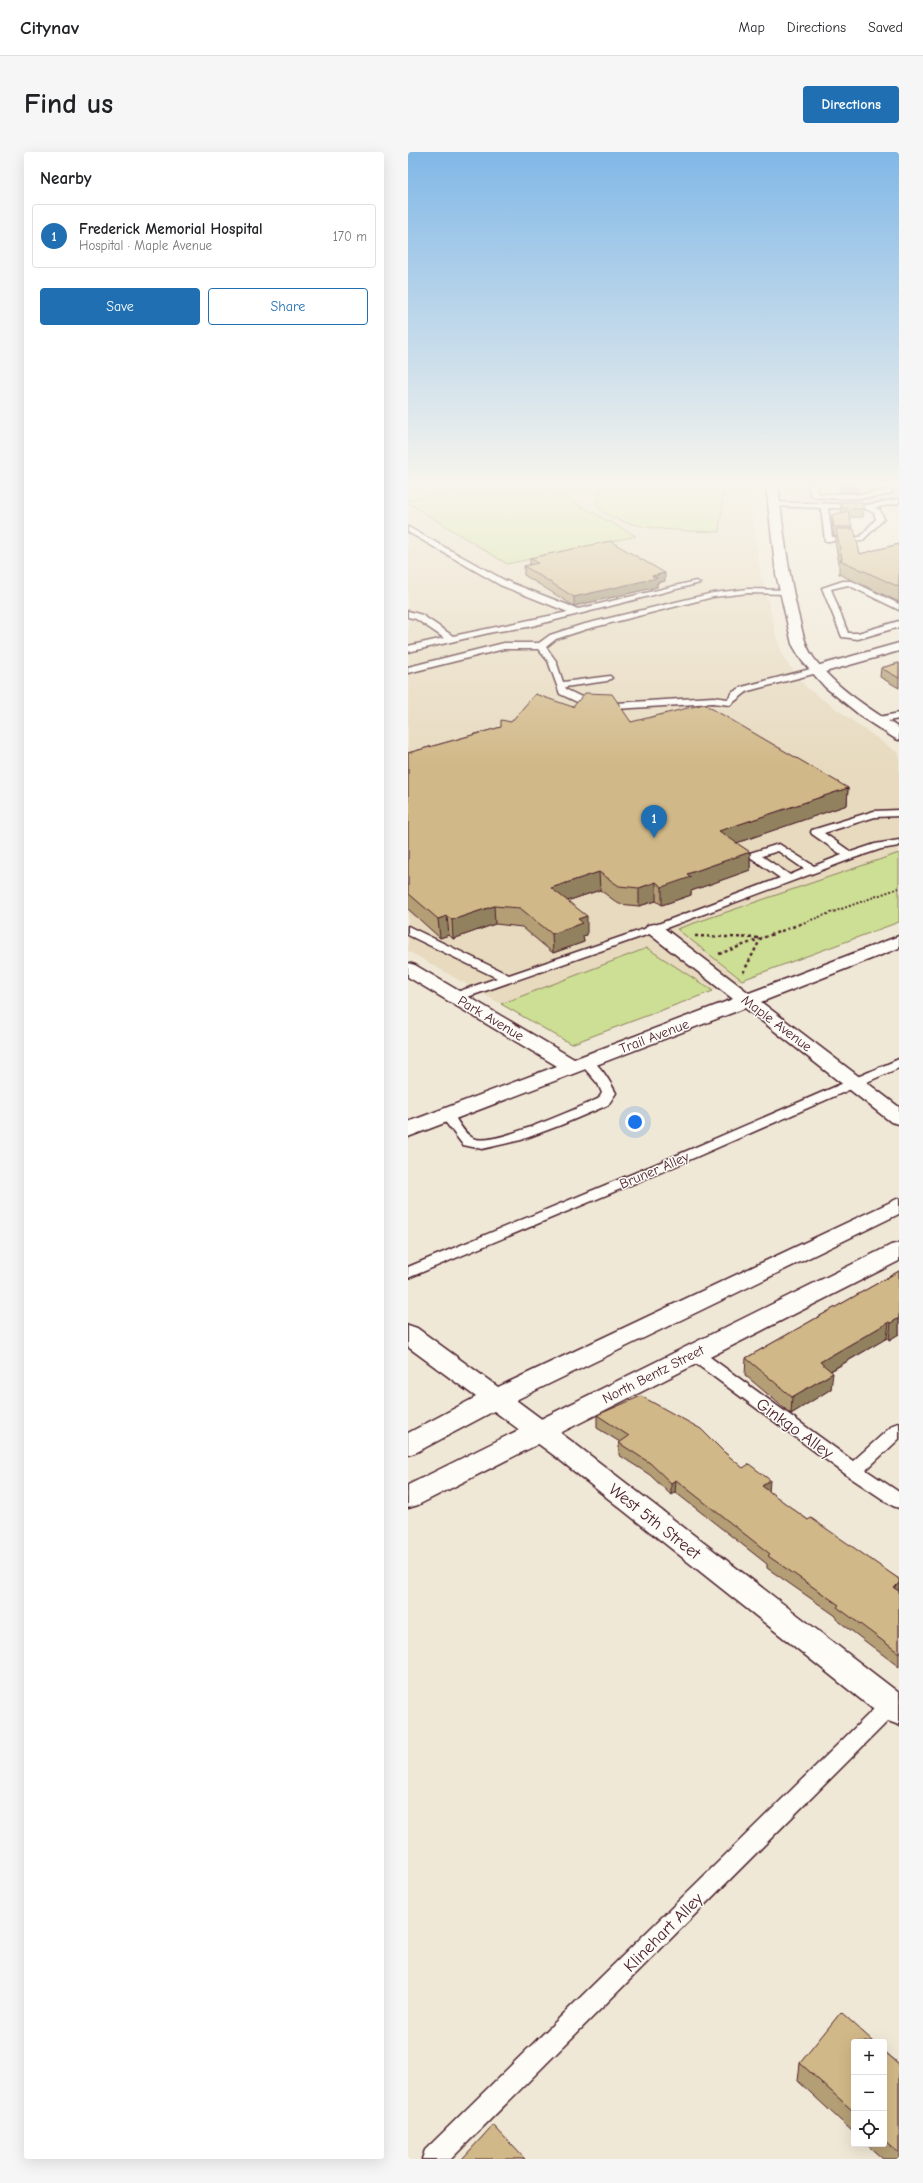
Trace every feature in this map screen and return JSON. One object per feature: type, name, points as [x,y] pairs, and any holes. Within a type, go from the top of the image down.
[{"type":"street","points":[[783,579],[799,644],[804,654],[838,690],[899,735]]},
{"type":"street","points":[[818,670],[899,647]]},
{"type":"street","name":"Maple Avenue","points":[[654,929],[899,1117]]},
{"type":"street","name":"Trail Avenue","points":[[408,1130],[899,942]]},
{"type":"street","name":"Park Avenue","points":[[408,969],[455,997],[580,1064]]},
{"type":"street","points":[[408,1445],[495,1399],[899,1205]]},
{"type":"street","name":"North Bentz Street","points":[[408,1497],[899,1251]]},
{"type":"street","name":"West 5th Street","points":[[408,1334],[538,1432],[565,1450],[896,1704]]},
{"type":"lane","points":[[495,579],[577,612]]},
{"type":"lane","points":[[408,649],[493,629],[528,624],[696,583]]},
{"type":"lane","points":[[899,607],[849,584],[843,583],[827,587],[845,635],[858,636],[899,624]]},
{"type":"lane","points":[[408,670],[504,646],[541,646],[553,637],[584,627],[713,594],[748,591],[786,592]]},
{"type":"lane","points":[[408,614],[419,617],[450,638]]},
{"type":"lane","points":[[541,646],[544,653],[552,661],[563,692],[590,705],[616,706],[714,700],[730,702],[736,694],[745,689],[818,670]]},
{"type":"lane","points":[[560,685],[608,678]]},
{"type":"lane","points":[[877,720],[899,716]]},
{"type":"lane","points":[[886,812],[899,822]]},
{"type":"lane","points":[[850,856],[816,832],[886,812],[899,813]]},
{"type":"lane","points":[[455,997],[654,929],[850,856],[879,846],[899,843]]},
{"type":"lane","points":[[789,879],[754,855],[779,847],[813,870]]},
{"type":"lane","points":[[408,930],[508,979]]},
{"type":"lane","name":"Bruner Alley","points":[[408,1273],[666,1165],[899,1063]]},
{"type":"lane","points":[[447,1115],[469,1143],[479,1146],[504,1141],[603,1102],[609,1093],[604,1083],[580,1064]]},
{"type":"lane","name":"Ginkgo Alley","points":[[693,1354],[854,1471],[899,1500]]},
{"type":"lane","points":[[854,1471],[899,1429]]},
{"type":"lane","name":"Klinehart Alley","points":[[434,2159],[896,1704]]},
{"type":"path","points":[[712,956],[899,888]]},
{"type":"path","points":[[692,936],[761,938]]},
{"type":"path","points":[[740,978],[761,938]]},
{"type":"shaded area","points":[[408,579],[762,579],[777,639],[785,660],[807,688],[899,754],[899,922],[571,1044],[408,951]]},
{"type":"green space","points":[[899,853],[899,922],[742,980],[677,929]]},
{"type":"green space","points":[[647,948],[713,991],[571,1044],[501,1004]]},
{"type":"building","points":[[544,579],[654,579],[574,597]]},
{"type":"building","points":[[881,579],[899,579],[899,587]]},
{"type":"building","points":[[899,663],[899,678],[881,668]]},
{"type":"building","points":[[585,693],[612,694],[631,722],[704,704],[848,788],[719,831],[750,852],[687,874],[691,877],[662,887],[656,882],[639,888],[619,886],[599,872],[551,888],[587,916],[578,919],[583,923],[552,934],[520,908],[494,906],[452,920],[447,916],[438,919],[408,893],[408,753],[501,727],[501,720],[511,722],[535,694],[573,707]]},
{"type":"building","points":[[899,1271],[899,1318],[891,1323],[889,1322],[820,1362],[833,1373],[792,1397],[746,1358]]},
{"type":"building","points":[[641,1396],[701,1429],[724,1452],[743,1468],[749,1464],[770,1480],[762,1486],[808,1520],[811,1518],[899,1579],[899,1583],[894,1588],[899,1591],[899,1653],[837,1607],[839,1605],[768,1556],[770,1554],[676,1480],[671,1483],[650,1463],[619,1443],[629,1436],[597,1415]]},
{"type":"building","points":[[841,2012],[871,2039],[851,2039],[851,2109],[800,2063]]},
{"type":"building","points":[[887,2054],[899,2064],[899,2153],[887,2143]]},
{"type":"building","points":[[493,2125],[525,2159],[462,2159]]},
{"type":"place","name":"Frederick Memorial Hospital","points":[[654,838]]}]
